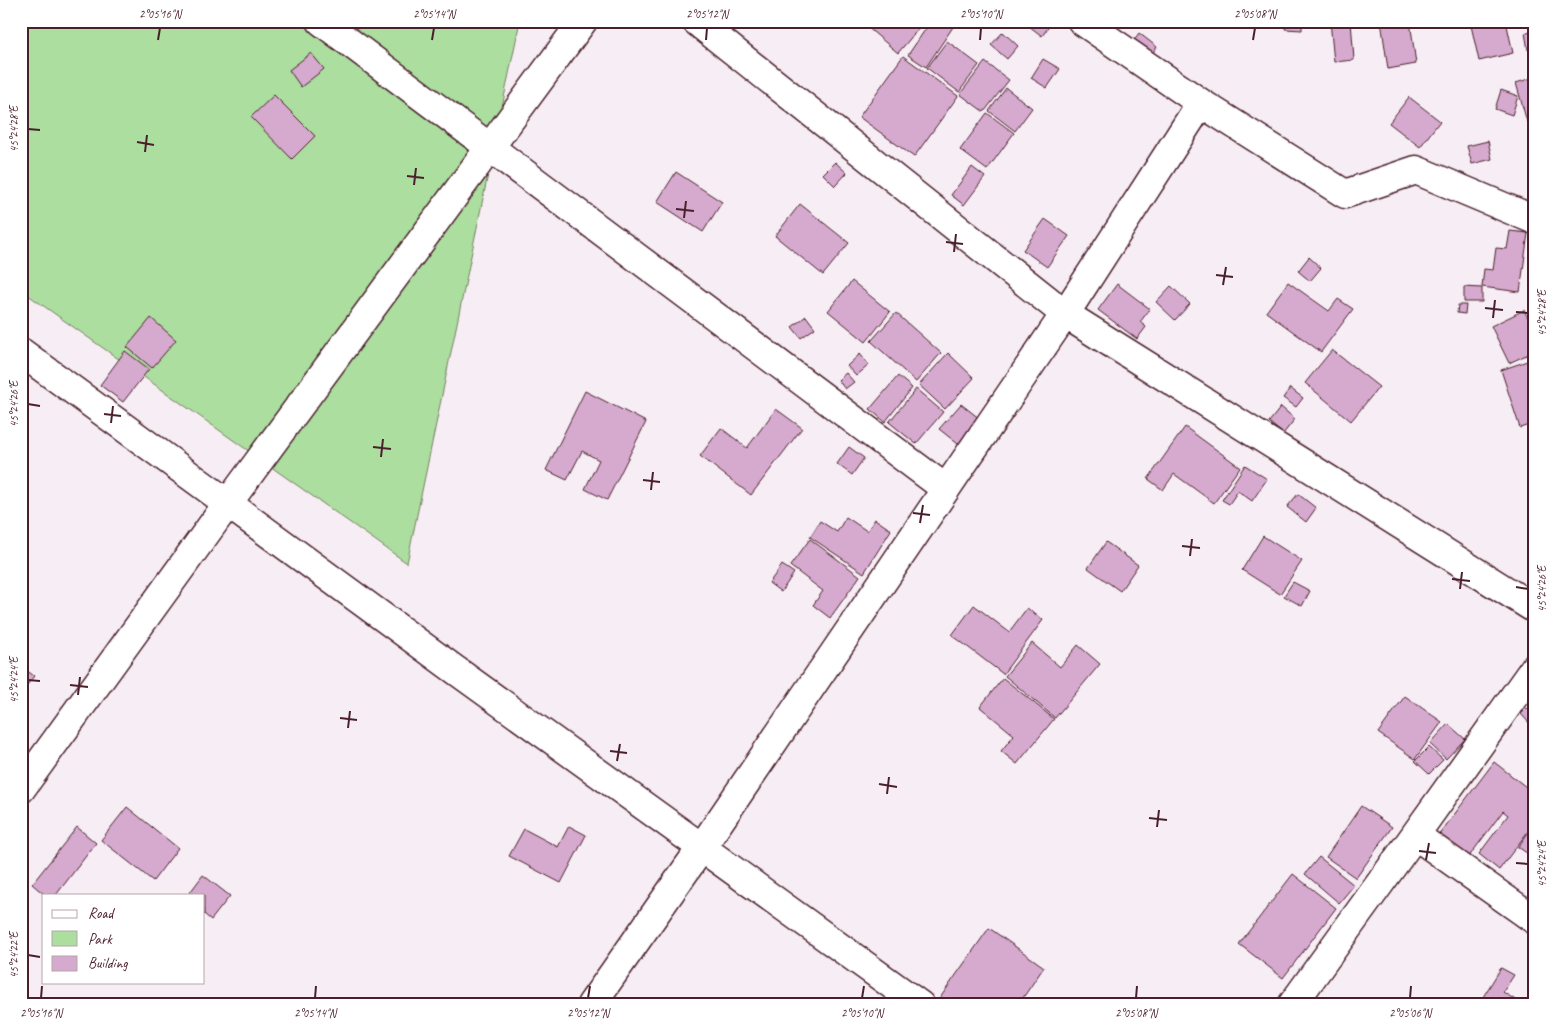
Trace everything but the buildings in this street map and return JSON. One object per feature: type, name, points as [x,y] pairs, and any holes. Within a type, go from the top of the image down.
[{"type":"street","points":[[321,21],[946,488]]},
{"type":"street","points":[[21,789],[228,503],[583,21]]},
{"type":"street","points":[[696,21],[1065,314],[1535,609]]},
{"type":"street","points":[[1082,21],[1201,103],[1345,194],[1416,170],[1535,220]]},
{"type":"street","points":[[591,1005],[702,847],[1065,314],[1201,103]]},
{"type":"street","points":[[21,352],[920,1005]]},
{"type":"street","points":[[1292,1005],[1535,667]]},
{"type":"street","points":[[1415,835],[1535,920]]},
{"type":"green space","points":[[21,21],[520,21],[407,563],[21,290]]}]
